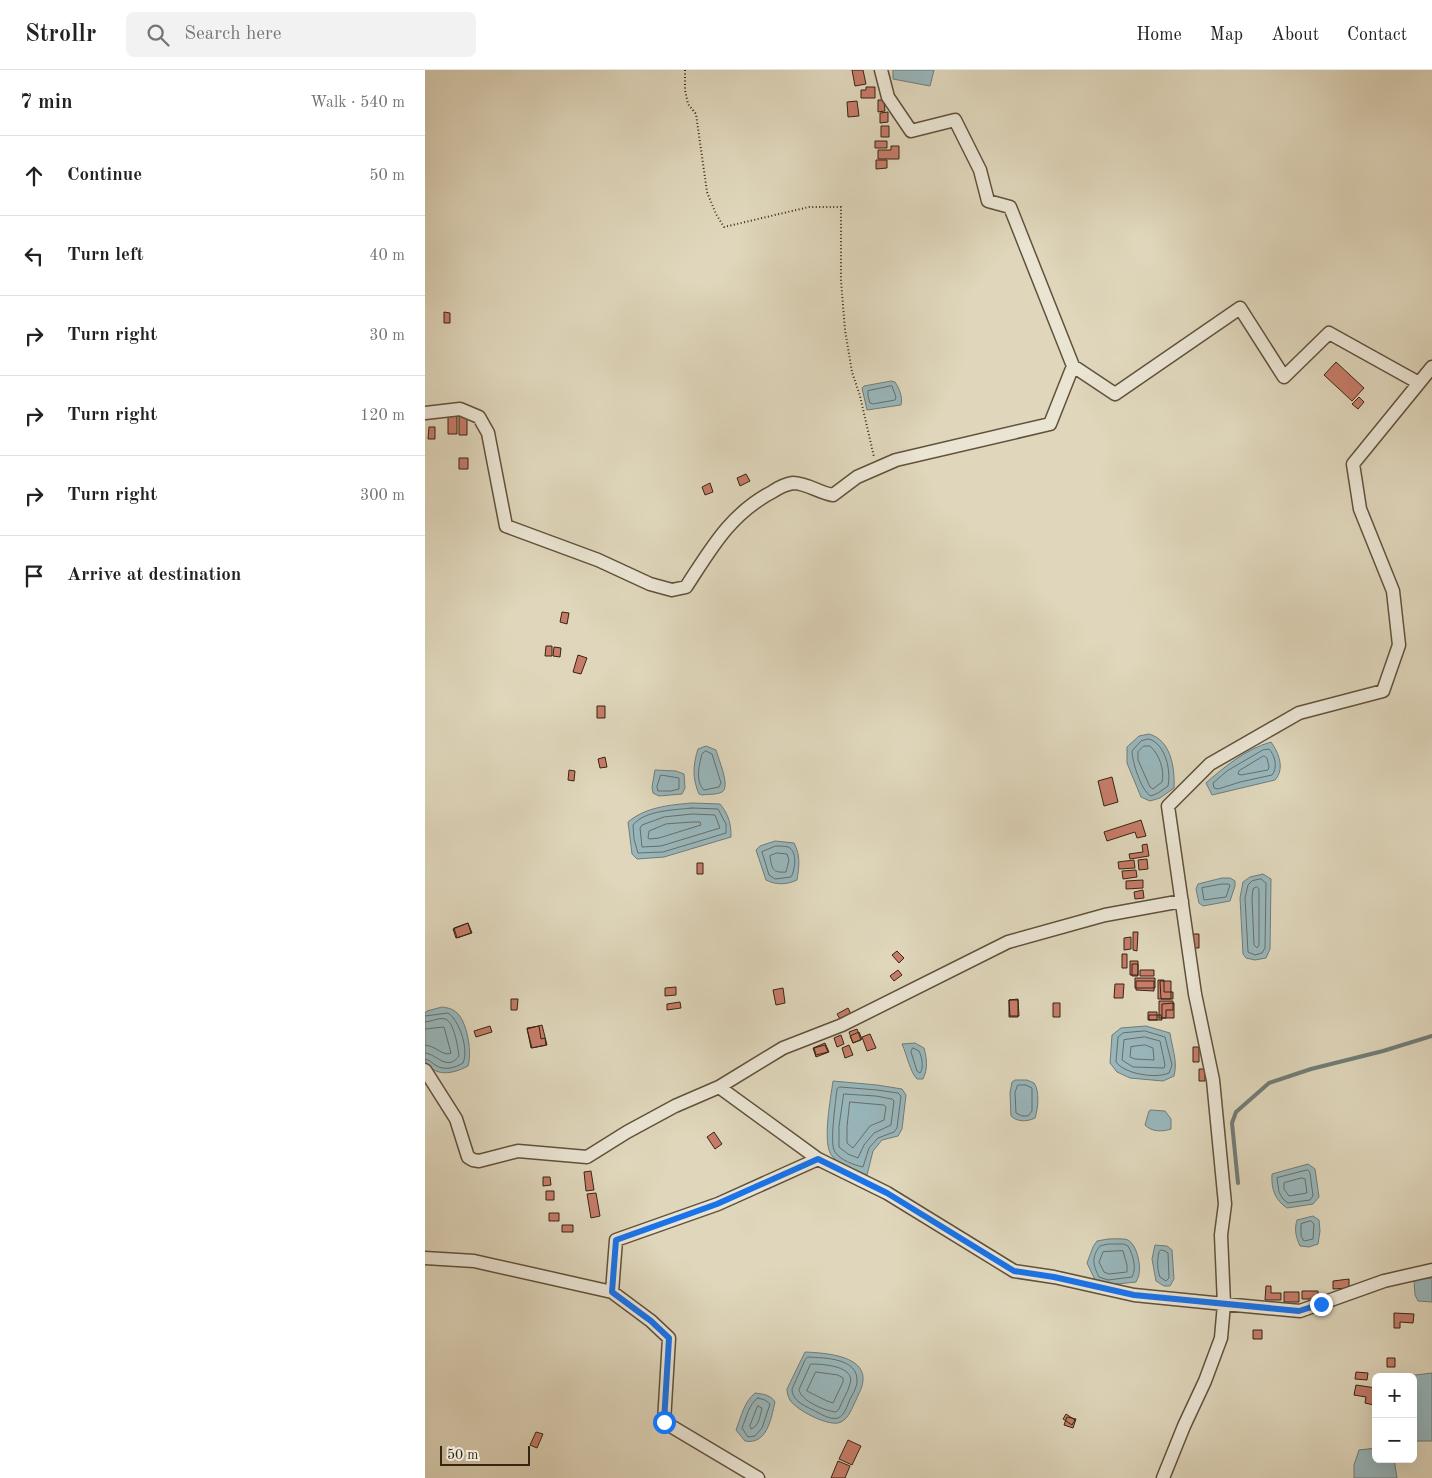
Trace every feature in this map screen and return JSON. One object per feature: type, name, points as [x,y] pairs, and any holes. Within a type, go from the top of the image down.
[{"type":"street","points":[[881,70],[888,97],[911,132],[955,120],[980,170],[988,201],[1010,206],[1073,366],[1115,394],[1240,308],[1285,377],[1329,333],[1419,383]]},
{"type":"street","points":[[425,413],[460,409],[479,417],[489,433],[506,526],[598,560],[649,584],[672,590],[686,587],[721,533],[737,517],[767,494],[792,483],[833,495],[857,477],[896,460],[1050,424],[1073,366]]},
{"type":"street","points":[[1163,1478],[1205,1381],[1221,1338],[1224,1304],[1221,1235],[1225,1204],[1213,1080],[1195,994],[1168,806],[1210,764],[1299,713],[1383,691],[1399,645],[1393,591],[1360,509],[1353,464],[1432,367]]},
{"type":"street","points":[[425,1070],[455,1119],[468,1157],[473,1160],[479,1161],[519,1151],[587,1156],[675,1106],[719,1087],[783,1048],[842,1025],[1008,942],[1105,915],[1181,901]]},
{"type":"street","points":[[719,1087],[818,1159],[887,1193],[1014,1271],[1054,1277],[1134,1295],[1299,1311],[1384,1281],[1432,1270]]},
{"type":"street","points":[[612,1292],[616,1240],[717,1204],[818,1159]]},
{"type":"street","points":[[425,1258],[474,1261],[612,1292],[651,1321],[669,1338],[664,1422],[758,1478]]},
{"type":"path","points":[[685,70],[685,90],[688,104],[696,114],[707,192],[715,214],[724,227],[809,207],[841,206],[841,281],[845,330],[852,372],[860,396],[876,469]]},
{"type":"water","points":[[893,70],[934,70],[930,86],[893,79]]},
{"type":"water","points":[[891,381],[895,382],[899,390],[901,405],[867,410],[862,388]]},
{"type":"water","points":[[1149,734],[1156,737],[1167,748],[1174,772],[1174,788],[1160,798],[1150,801],[1141,797],[1127,763],[1127,747],[1139,736]]},
{"type":"water","points":[[1271,742],[1280,761],[1280,771],[1275,780],[1212,795],[1206,783],[1244,754]]},
{"type":"water","points":[[706,746],[716,750],[725,784],[722,792],[702,795],[699,794],[695,782],[694,766],[698,749]]},
{"type":"water","points":[[655,770],[676,771],[684,774],[685,788],[682,794],[659,796],[653,793],[652,787]]},
{"type":"water","points":[[692,803],[720,804],[729,820],[731,837],[664,857],[637,859],[632,854],[628,822],[650,810]]},
{"type":"water","points":[[775,841],[794,843],[799,857],[797,880],[781,884],[766,880],[756,850],[760,846]]},
{"type":"water","points":[[1263,874],[1271,879],[1270,949],[1266,958],[1255,960],[1246,958],[1243,954],[1240,898],[1243,882],[1250,877]]},
{"type":"water","points":[[1230,878],[1235,881],[1230,901],[1203,906],[1199,903],[1196,889],[1198,884]]},
{"type":"water","points":[[442,1007],[455,1011],[462,1020],[465,1026],[470,1055],[468,1066],[444,1073],[433,1070],[425,1060],[425,1013]]},
{"type":"water","points":[[1146,1026],[1170,1033],[1175,1070],[1174,1076],[1163,1081],[1130,1078],[1117,1072],[1110,1063],[1112,1035],[1121,1028]]},
{"type":"water","points":[[915,1043],[924,1048],[925,1052],[926,1068],[923,1079],[917,1079],[910,1068],[902,1044]]},
{"type":"water","points":[[1015,1080],[1027,1080],[1036,1086],[1038,1100],[1035,1118],[1022,1121],[1011,1116],[1010,1093],[1012,1082]]},
{"type":"water","points":[[833,1081],[902,1089],[906,1095],[902,1129],[898,1136],[882,1140],[873,1151],[867,1175],[849,1168],[829,1152],[827,1133]]},
{"type":"water","points":[[1151,1110],[1165,1111],[1171,1119],[1171,1129],[1157,1131],[1145,1125]]},
{"type":"water","points":[[1308,1164],[1315,1169],[1319,1197],[1313,1204],[1287,1208],[1279,1201],[1275,1194],[1272,1185],[1272,1174]]},
{"type":"water","points":[[1313,1216],[1319,1220],[1318,1244],[1309,1247],[1300,1246],[1296,1233],[1297,1220]]},
{"type":"water","points":[[1126,1239],[1134,1246],[1139,1266],[1139,1275],[1136,1282],[1107,1285],[1096,1282],[1087,1263],[1097,1241]]},
{"type":"water","points":[[1155,1245],[1167,1246],[1172,1250],[1174,1279],[1170,1286],[1164,1286],[1156,1281],[1152,1259]]},
{"type":"water","points":[[1432,1278],[1432,1302],[1418,1301],[1415,1295],[1414,1280]]},
{"type":"water","points":[[805,1352],[834,1355],[853,1362],[860,1368],[863,1376],[862,1388],[850,1413],[841,1422],[829,1422],[814,1417],[793,1404],[790,1400],[787,1389]]},
{"type":"water","points":[[1432,1373],[1432,1441],[1417,1441],[1417,1375]]},
{"type":"water","points":[[755,1393],[769,1396],[775,1402],[770,1423],[763,1435],[752,1441],[745,1441],[736,1430],[745,1405]]},
{"type":"water","points":[[1372,1448],[1372,1463],[1395,1463],[1397,1478],[1354,1478],[1354,1465],[1359,1450]]},
{"type":"building","points":[[852,70],[863,70],[866,84],[855,86]]},
{"type":"building","points":[[866,87],[875,87],[875,98],[861,98],[861,90],[866,90]]},
{"type":"building","points":[[878,100],[884,100],[885,111],[878,112]]},
{"type":"building","points":[[857,101],[859,116],[848,117],[847,102]]},
{"type":"building","points":[[888,112],[888,122],[880,123],[880,113]]},
{"type":"building","points":[[881,126],[889,126],[889,137],[881,137]]},
{"type":"building","points":[[875,141],[887,141],[887,148],[875,148]]},
{"type":"building","points":[[891,146],[899,146],[899,159],[878,159],[878,150],[891,150]]},
{"type":"building","points":[[876,160],[887,160],[887,168],[876,169]]},
{"type":"building","points":[[444,312],[450,313],[450,323],[444,323]]},
{"type":"building","points":[[1336,362],[1364,388],[1352,401],[1324,375]]},
{"type":"building","points":[[1359,397],[1364,402],[1358,409],[1352,404]]},
{"type":"building","points":[[448,413],[457,413],[457,434],[448,434]]},
{"type":"building","points":[[459,415],[467,415],[467,435],[459,435]]},
{"type":"building","points":[[429,427],[435,427],[435,439],[428,439]]},
{"type":"building","points":[[459,458],[468,458],[468,469],[459,469]]},
{"type":"building","points":[[746,474],[750,481],[740,486],[737,478]]},
{"type":"building","points":[[710,483],[713,492],[705,495],[702,487]]},
{"type":"building","points":[[562,612],[569,613],[567,624],[560,622]]},
{"type":"building","points":[[546,646],[552,646],[552,656],[545,656]]},
{"type":"building","points":[[554,647],[561,648],[560,657],[553,656]]},
{"type":"building","points":[[578,655],[587,658],[581,674],[573,672]]},
{"type":"building","points":[[597,706],[605,706],[605,718],[597,718]]},
{"type":"building","points":[[605,757],[607,767],[600,768],[598,759]]},
{"type":"building","points":[[569,770],[575,771],[574,781],[568,780]]},
{"type":"building","points":[[1112,777],[1118,802],[1104,806],[1098,781]]},
{"type":"building","points":[[1141,820],[1146,836],[1137,838],[1135,832],[1107,841],[1104,832]]},
{"type":"building","points":[[1147,844],[1149,856],[1130,859],[1129,854],[1143,852],[1142,845]]},
{"type":"building","points":[[1147,859],[1148,869],[1139,870],[1138,860]]},
{"type":"building","points":[[1134,860],[1135,868],[1119,869],[1118,862]]},
{"type":"building","points":[[697,863],[703,863],[703,874],[697,874]]},
{"type":"building","points":[[1136,870],[1137,877],[1123,879],[1122,871]]},
{"type":"building","points":[[1143,880],[1143,888],[1126,889],[1126,881]]},
{"type":"building","points":[[1143,890],[1144,898],[1135,899],[1134,892]]},
{"type":"building","points":[[468,923],[471,933],[457,938],[454,928]]},
{"type":"building","points":[[468,923],[472,933],[456,938],[453,929]]},
{"type":"building","points":[[1133,932],[1138,932],[1137,951],[1133,950]]},
{"type":"building","points":[[1193,934],[1199,934],[1199,948],[1193,948]]},
{"type":"building","points":[[1131,937],[1131,949],[1124,950],[1124,938]]},
{"type":"building","points":[[897,951],[904,958],[899,963],[892,955]]},
{"type":"building","points":[[1122,954],[1127,954],[1127,968],[1122,968]]},
{"type":"building","points":[[1130,961],[1138,961],[1138,975],[1130,975]]},
{"type":"building","points":[[1132,964],[1138,964],[1138,976],[1132,976]]},
{"type":"building","points":[[898,970],[902,975],[894,981],[890,976]]},
{"type":"building","points":[[1140,970],[1154,970],[1154,976],[1140,976]]},
{"type":"building","points":[[1135,978],[1155,978],[1155,988],[1135,988]]},
{"type":"building","points":[[1158,980],[1164,980],[1164,992],[1173,992],[1173,999],[1158,999]]},
{"type":"building","points":[[1136,981],[1154,981],[1154,991],[1136,990]]},
{"type":"building","points":[[1160,981],[1171,981],[1171,999],[1161,999]]},
{"type":"building","points":[[1115,984],[1124,984],[1123,998],[1114,998]]},
{"type":"building","points":[[676,987],[676,995],[665,996],[665,988]]},
{"type":"building","points":[[783,988],[785,1003],[776,1005],[773,990]]},
{"type":"building","points":[[511,999],[518,999],[517,1010],[511,1010]]},
{"type":"building","points":[[1018,999],[1019,1016],[1010,1016],[1009,1000]]},
{"type":"building","points":[[1009,1000],[1018,1000],[1018,1017],[1009,1017]]},
{"type":"building","points":[[1159,1001],[1173,1001],[1173,1010],[1166,1010],[1166,1018],[1159,1018]]},
{"type":"building","points":[[680,1002],[681,1008],[667,1010],[667,1004]]},
{"type":"building","points":[[1053,1003],[1060,1003],[1060,1017],[1053,1017]]},
{"type":"building","points":[[1174,1003],[1174,1018],[1162,1018],[1162,1004]]},
{"type":"building","points":[[848,1008],[851,1014],[840,1019],[837,1014]]},
{"type":"building","points":[[1148,1012],[1157,1012],[1157,1020],[1148,1020]]},
{"type":"building","points":[[1149,1015],[1161,1015],[1162,1020],[1149,1020]]},
{"type":"building","points":[[542,1025],[547,1045],[532,1048],[527,1029]]},
{"type":"building","points":[[490,1026],[492,1032],[476,1037],[474,1031]]},
{"type":"building","points":[[539,1026],[541,1039],[545,1038],[546,1045],[531,1048],[527,1028]]},
{"type":"building","points":[[857,1029],[861,1040],[853,1043],[849,1032]]},
{"type":"building","points":[[859,1032],[862,1039],[853,1043],[850,1036]]},
{"type":"building","points":[[870,1034],[876,1048],[867,1051],[862,1037]]},
{"type":"building","points":[[841,1035],[844,1044],[837,1047],[834,1038]]},
{"type":"building","points":[[825,1043],[829,1052],[816,1057],[813,1048]]},
{"type":"building","points":[[825,1045],[828,1052],[816,1055],[814,1048]]},
{"type":"building","points":[[849,1045],[853,1055],[845,1058],[842,1048]]},
{"type":"building","points":[[1193,1047],[1199,1047],[1199,1062],[1193,1062]]},
{"type":"building","points":[[1199,1069],[1205,1069],[1205,1081],[1199,1081]]},
{"type":"building","points":[[714,1132],[722,1144],[715,1149],[707,1137]]},
{"type":"building","points":[[591,1171],[594,1190],[586,1191],[584,1172]]},
{"type":"building","points":[[543,1177],[550,1177],[551,1185],[543,1186]]},
{"type":"building","points":[[546,1191],[554,1191],[554,1200],[546,1200]]},
{"type":"building","points":[[596,1193],[600,1216],[591,1218],[587,1194]]},
{"type":"building","points":[[549,1213],[559,1213],[559,1221],[549,1221]]},
{"type":"building","points":[[562,1225],[573,1225],[573,1232],[562,1232]]},
{"type":"building","points":[[1349,1279],[1349,1288],[1333,1289],[1333,1281]]},
{"type":"building","points":[[1266,1286],[1271,1286],[1271,1293],[1281,1293],[1281,1300],[1265,1300]]},
{"type":"building","points":[[1302,1291],[1318,1291],[1318,1299],[1302,1299]]},
{"type":"building","points":[[1284,1292],[1299,1292],[1299,1302],[1284,1302]]},
{"type":"building","points":[[1394,1313],[1414,1314],[1413,1323],[1400,1322],[1400,1328],[1394,1328]]},
{"type":"building","points":[[1253,1330],[1262,1330],[1262,1339],[1253,1339]]},
{"type":"building","points":[[1387,1358],[1395,1358],[1395,1367],[1387,1367]]},
{"type":"building","points":[[1356,1372],[1368,1373],[1367,1380],[1355,1379]]},
{"type":"building","points":[[1356,1385],[1372,1387],[1372,1405],[1365,1403],[1366,1397],[1354,1395]]},
{"type":"building","points":[[1066,1414],[1075,1420],[1072,1425],[1063,1419]]},
{"type":"building","points":[[1067,1417],[1076,1419],[1073,1428],[1064,1425]]},
{"type":"building","points":[[536,1432],[543,1434],[537,1448],[530,1445]]},
{"type":"building","points":[[848,1440],[861,1446],[852,1465],[839,1459]]},
{"type":"building","points":[[838,1461],[850,1466],[845,1478],[831,1478]]},
{"type":"waterway","points":[[1238,1183],[1232,1123],[1236,1112],[1269,1083],[1311,1069],[1383,1051],[1432,1036]]},
{"type":"route","points":[[664,1422],[669,1338],[651,1321],[612,1292],[616,1240],[717,1204],[818,1159],[887,1193],[1014,1271],[1054,1277],[1134,1295],[1299,1311],[1321,1304]]}]
